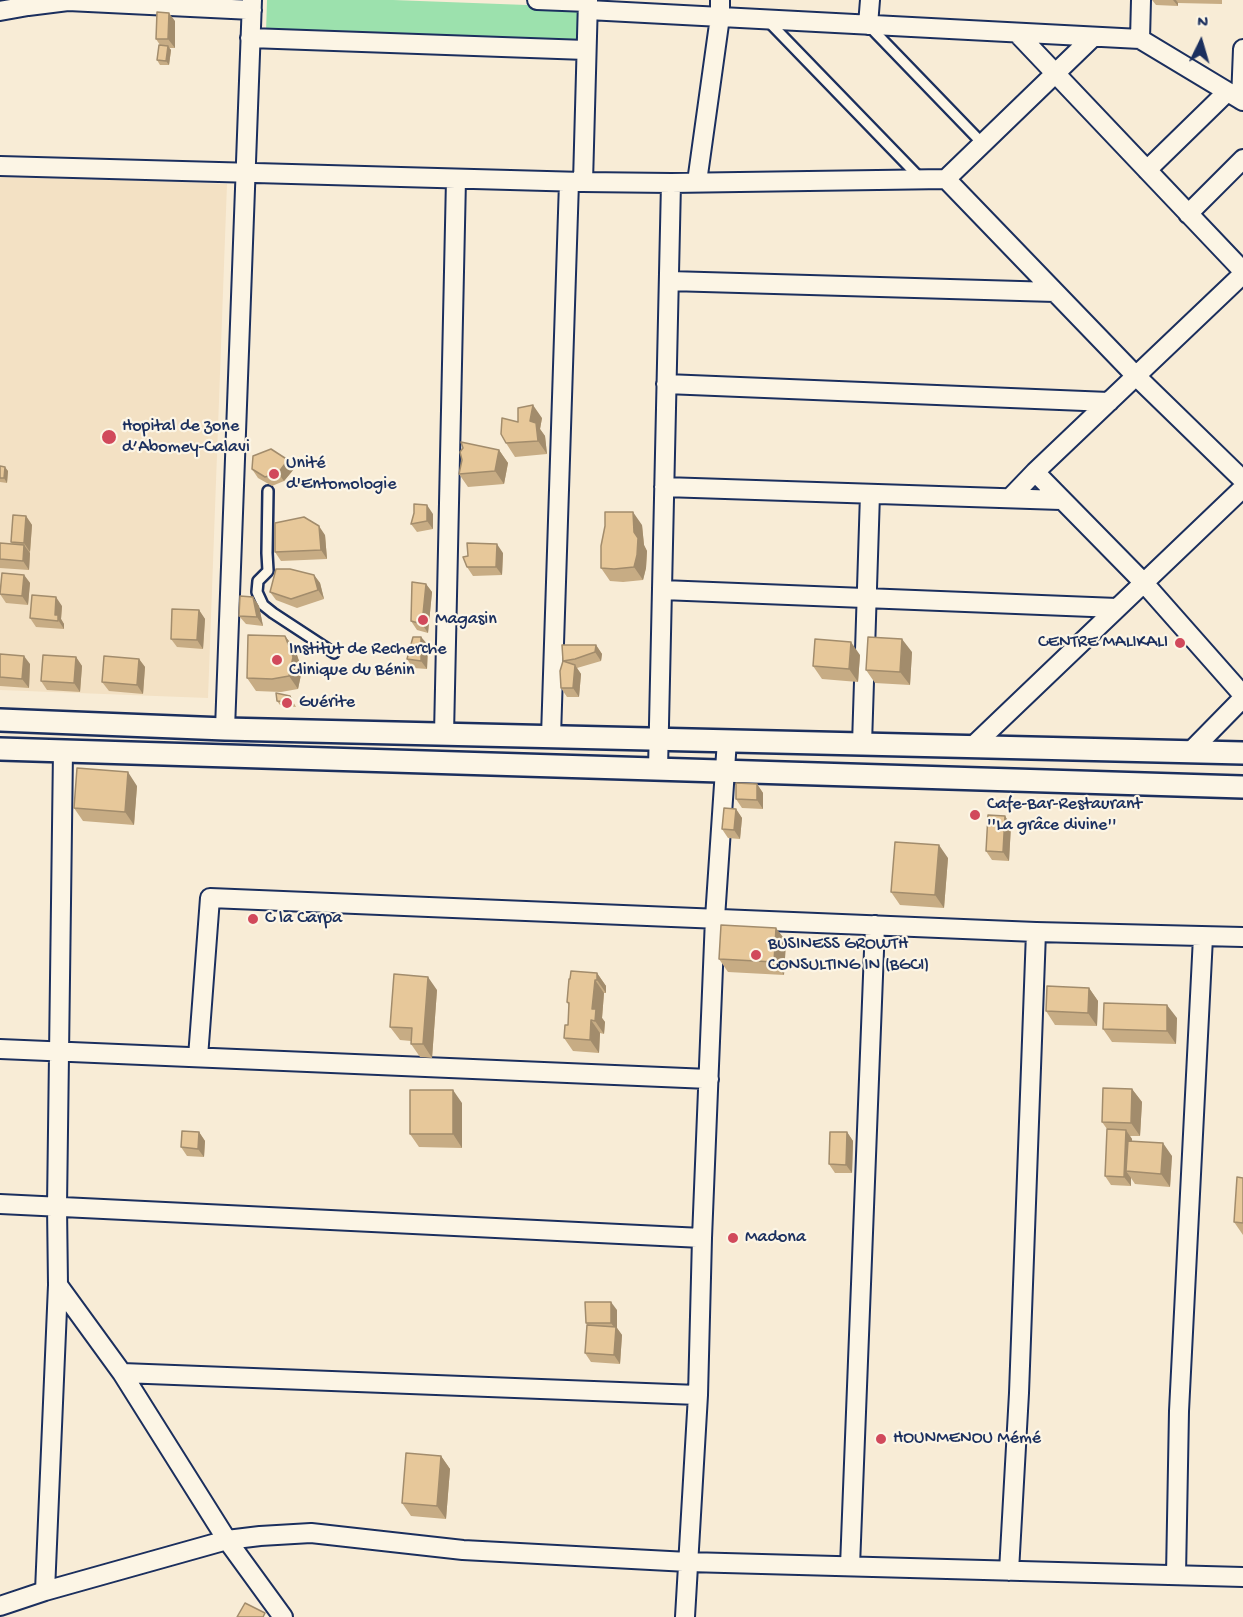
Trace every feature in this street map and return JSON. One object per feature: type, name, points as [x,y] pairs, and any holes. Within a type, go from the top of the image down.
[{"type":"street","points":[[537,0],[720,9],[768,20],[1140,39],[1237,98]]},
{"type":"street","points":[[868,25],[870,0]]},
{"type":"street","points":[[1140,39],[1141,0]]},
{"type":"street","points":[[0,11],[68,1],[252,5],[225,729]]},
{"type":"street","points":[[551,736],[576,182],[588,4]]},
{"type":"street","points":[[697,182],[720,9]]},
{"type":"street","points":[[1010,498],[1243,272],[1017,33]]},
{"type":"street","points":[[0,166],[576,182],[946,179],[1093,37]]},
{"type":"street","points":[[250,38],[586,50]]},
{"type":"street","points":[[1147,170],[1237,98],[1243,49]]},
{"type":"street","points":[[1188,214],[1243,159]]},
{"type":"street","points":[[444,734],[456,179]]},
{"type":"street","points":[[946,179],[1136,376],[1243,480]]},
{"type":"street","points":[[658,769],[671,183]]},
{"type":"street","points":[[669,281],[1055,292]]},
{"type":"street","points":[[666,384],[1109,402]]},
{"type":"street","points":[[1035,472],[1144,583],[1243,696],[1191,751]]},
{"type":"street","points":[[664,488],[1061,500]]},
{"type":"street","points":[[973,746],[1243,488]]},
{"type":"street","points":[[862,744],[870,494]]},
{"type":"street","points":[[662,590],[1117,608]]},
{"type":"street","points":[[0,720],[225,729],[1243,753]]},
{"type":"street","points":[[685,1617],[698,1395],[715,918],[727,740]]},
{"type":"street","points":[[0,749],[1243,787]]},
{"type":"street","points":[[45,1591],[58,1285],[63,751]]},
{"type":"street","points":[[198,1057],[210,898],[1036,932],[1243,938]]},
{"type":"street","points":[[850,1566],[875,925]]},
{"type":"street","points":[[1009,1571],[1019,1393],[1036,932]]},
{"type":"street","points":[[1176,1575],[1179,1411],[1203,937]]},
{"type":"street","points":[[0,1049],[709,1079]]},
{"type":"street","points":[[0,1204],[702,1238]]},
{"type":"street","points":[[58,1285],[122,1373],[227,1540],[283,1617]]},
{"type":"street","points":[[122,1373],[698,1395]]},
{"type":"street","points":[[0,1605],[227,1540],[311,1533],[463,1550],[688,1562],[1243,1577]]},
{"type":"lane","points":[[768,20],[921,180]]},
{"type":"lane","points":[[868,25],[983,144]]},
{"type":"lane","points":[[268,491],[268,571],[258,580],[257,592],[263,605],[273,613],[334,653]]},
{"type":"shaded area","name":"Hopital de zone d’Abomey-Calavi","points":[[0,175],[227,184],[208,698],[0,690]]},
{"type":"green space","points":[[267,0],[393,0],[580,7],[578,45],[266,33]]},
{"type":"building","points":[[157,12],[169,13],[168,39],[156,39]]},
{"type":"building","points":[[159,45],[168,46],[166,61],[157,60]]},
{"type":"building","points":[[533,405],[530,421],[536,423],[538,441],[506,443],[501,434],[502,418],[518,422],[518,408]]},
{"type":"building","points":[[461,442],[499,450],[495,471],[459,474],[462,460],[460,452],[463,448]]},
{"type":"building","points":[[271,449],[288,460],[278,473],[265,477],[252,469],[253,456]]},
{"type":"building","points":[[0,466],[5,467],[4,478],[0,478]]},
{"type":"building","points":[[414,504],[427,505],[427,521],[411,524]]},
{"type":"building","points":[[605,512],[633,512],[634,532],[638,538],[634,567],[601,568]]},
{"type":"building","points":[[13,515],[26,516],[24,543],[11,542]]},
{"type":"building","points":[[304,517],[319,526],[321,550],[275,552],[275,523]]},
{"type":"building","points":[[0,543],[24,545],[23,561],[0,559]]},
{"type":"building","points":[[467,543],[497,544],[496,567],[467,567],[463,557],[468,556]]},
{"type":"building","points":[[276,569],[290,569],[314,575],[318,590],[291,599],[270,592]]},
{"type":"building","points":[[2,573],[24,575],[22,596],[0,594]]},
{"type":"building","points":[[412,582],[426,584],[422,624],[411,621]]},
{"type":"building","points":[[32,595],[56,597],[55,615],[58,615],[58,621],[30,618]]},
{"type":"building","points":[[240,596],[253,597],[257,617],[239,616]]},
{"type":"building","points":[[172,609],[199,610],[197,640],[171,639]]},
{"type":"building","points":[[248,635],[285,636],[293,657],[289,676],[272,679],[247,678]]},
{"type":"building","points":[[413,637],[421,637],[421,661],[407,659]]},
{"type":"building","points":[[868,637],[902,639],[900,672],[866,670]]},
{"type":"building","points":[[815,639],[851,642],[849,669],[813,666]]},
{"type":"building","points":[[562,645],[596,645],[595,652],[563,661]]},
{"type":"building","points":[[0,654],[24,656],[22,679],[0,677]]},
{"type":"building","points":[[43,655],[76,657],[74,683],[41,681]]},
{"type":"building","points":[[104,656],[139,659],[137,685],[102,682]]},
{"type":"building","points":[[563,661],[575,665],[573,688],[561,688],[560,671]]},
{"type":"building","points":[[276,693],[290,696],[292,702],[277,701]]},
{"type":"building","points":[[77,768],[128,772],[125,812],[74,808]]},
{"type":"building","points":[[736,783],[757,784],[757,800],[736,799]]},
{"type":"building","points":[[724,808],[736,809],[734,830],[722,829]]},
{"type":"building","points":[[988,815],[1005,816],[1003,852],[986,851]]},
{"type":"building","points":[[895,842],[939,845],[935,895],[891,892]]},
{"type":"building","points":[[721,925],[776,928],[774,962],[719,959]]},
{"type":"building","points":[[571,971],[597,973],[592,1009],[596,1009],[595,1021],[591,1020],[590,1040],[564,1038],[565,1025],[568,1025],[569,1003],[567,1002]]},
{"type":"building","points":[[394,974],[428,977],[423,1044],[411,1044],[412,1028],[390,1027]]},
{"type":"building","points":[[1047,986],[1089,988],[1088,1013],[1046,1011]]},
{"type":"building","points":[[1104,1003],[1167,1005],[1167,1031],[1103,1029]]},
{"type":"building","points":[[1103,1088],[1132,1089],[1131,1123],[1102,1122]]},
{"type":"building","points":[[410,1090],[453,1090],[453,1134],[410,1134]]},
{"type":"building","points":[[1107,1129],[1126,1130],[1124,1177],[1105,1176]]},
{"type":"building","points":[[182,1131],[199,1132],[198,1149],[181,1147]]},
{"type":"building","points":[[830,1132],[847,1132],[846,1165],[829,1164]]},
{"type":"building","points":[[1128,1141],[1163,1143],[1161,1174],[1126,1171]]},
{"type":"building","points":[[1237,1177],[1243,1178],[1243,1223],[1234,1222]]},
{"type":"building","points":[[585,1302],[611,1302],[611,1323],[586,1323]]},
{"type":"building","points":[[587,1325],[616,1327],[614,1355],[585,1353]]},
{"type":"building","points":[[406,1453],[441,1456],[437,1506],[402,1503]]},
{"type":"building","points":[[245,1603],[265,1613],[263,1617],[237,1617]]},
{"type":"place","name":"Hopital de zone d’Abomey-Calavi","points":[[109,437]]},
{"type":"place","name":"Unité d'Entomologie","points":[[274,474]]},
{"type":"place","name":"Magasin","points":[[423,620]]},
{"type":"place","name":"CENTRE MALIKALI","points":[[1180,643]]},
{"type":"place","name":"Institut de Recherche Clinique du Bénin","points":[[277,660]]},
{"type":"place","name":"Guérite","points":[[287,703]]},
{"type":"place","name":"Cafe-Bar-Restaurant ''La grâce divine''","points":[[975,815]]},
{"type":"place","name":"C la Carpa","points":[[253,919]]},
{"type":"place","name":"BUSINESS GROWTH CONSULTING IN (BGCI)","points":[[756,955]]},
{"type":"place","name":"Madona","points":[[733,1238]]},
{"type":"place","name":"HOUNMENOU Mémé","points":[[881,1439]]}]
